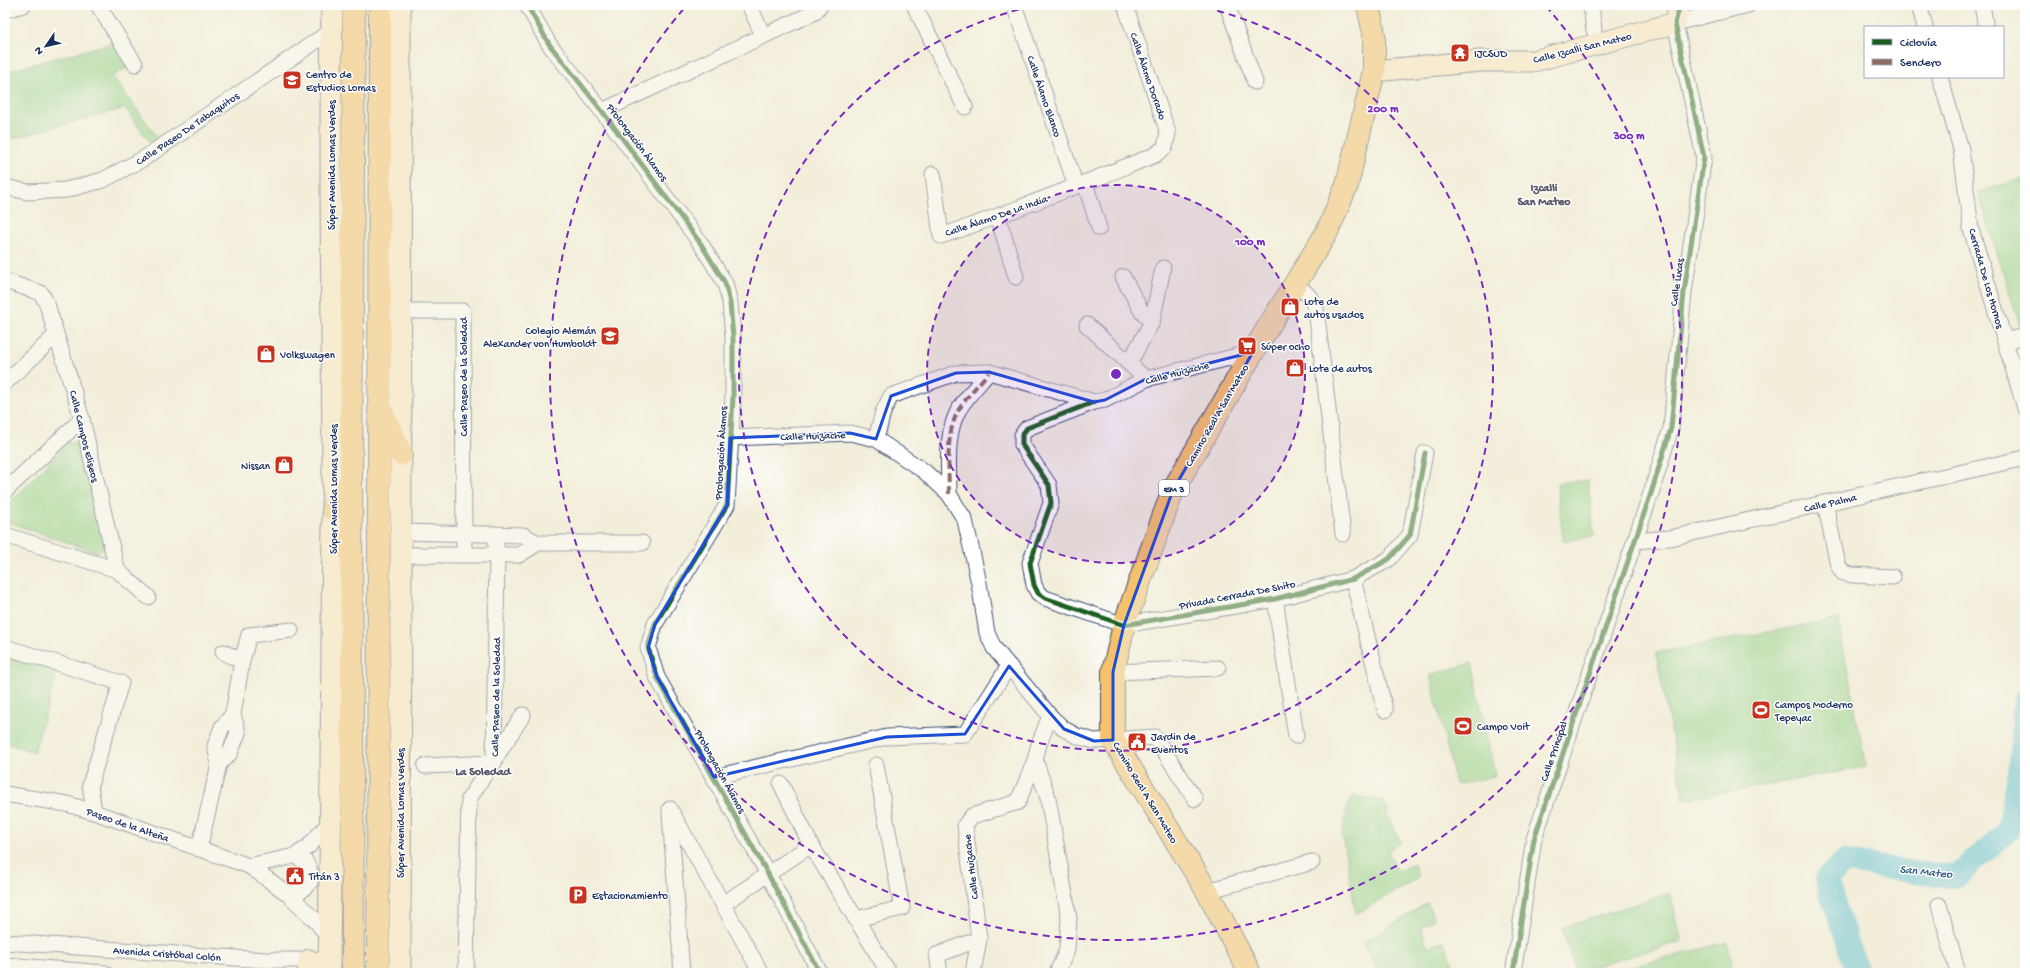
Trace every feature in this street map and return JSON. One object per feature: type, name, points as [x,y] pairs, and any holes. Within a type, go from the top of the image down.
[{"type":"main road","name":"Súper Avenida Lomas Verdes","points":[[319,967],[329,938],[332,820],[333,509],[330,149],[332,5]]},
{"type":"main road","name":"Súper Avenida Lomas Verdes","points":[[353,973],[351,479],[354,5]]},
{"type":"main road","name":"Súper Avenida Lomas Verdes","points":[[378,973],[380,5]]},
{"type":"main road","name":"Súper Avenida Lomas Verdes","points":[[400,5],[400,973]]},
{"type":"main road","name":"Camino Real A San Mateo","points":[[1250,973],[1207,891],[1113,740],[1113,672],[1124,625],[1173,490],[1253,352],[1327,232],[1347,185],[1374,71],[1374,34],[1368,5]]},
{"type":"main road","name":"Calle Izcalli San Mateo","points":[[1374,71],[1480,62],[1534,60],[1677,14]]},
{"type":"main road","points":[[379,405],[401,454]]},
{"type":"main road","points":[[333,509],[351,479]]},
{"type":"street","points":[[5,10],[23,5]]},
{"type":"street","points":[[98,5],[134,64]]},
{"type":"street","name":"Prolongación Álamos","points":[[527,5],[549,44],[668,198],[725,283],[730,303],[733,337],[727,505],[655,624],[648,648],[657,677],[768,874],[820,973]]},
{"type":"street","points":[[749,5],[763,35]]},
{"type":"street","points":[[602,111],[815,12],[820,5]]},
{"type":"street","points":[[914,5],[965,107]]},
{"type":"street","name":"Calle Álamo Blanco","points":[[1014,5],[1080,185]]},
{"type":"street","name":"Calle Álamo Dorado","points":[[1125,5],[1168,133],[1165,147]]},
{"type":"street","points":[[1227,5],[1254,82]]},
{"type":"street","points":[[1591,5],[1594,30]]},
{"type":"street","points":[[1677,14],[1748,5]]},
{"type":"street","points":[[1919,5],[1925,26]]},
{"type":"street","points":[[1982,5],[1985,22]]},
{"type":"street","name":"Calle Lucas","points":[[1634,541],[1652,490],[1671,428],[1684,292],[1704,158],[1677,14]]},
{"type":"street","name":"Calle Paseo De Tabaquitos","points":[[5,187],[28,192],[66,190],[103,180],[143,159],[332,31]]},
{"type":"street","name":"Cerrada De Los Hornos","points":[[1940,78],[1961,149],[1971,229],[2025,408]]},
{"type":"street","name":"Calle Álamo De La India","points":[[933,174],[941,236],[998,217],[1080,185],[1155,155],[1165,147]]},
{"type":"street","points":[[1080,185],[1099,228]]},
{"type":"street","points":[[998,217],[1016,277]]},
{"type":"street","points":[[1129,363],[1152,322],[1163,268]]},
{"type":"street","points":[[1123,277],[1142,312],[1152,322]]},
{"type":"street","name":"Calle Campos Eliseos","points":[[5,281],[41,293],[47,304],[82,419],[117,570]]},
{"type":"street","points":[[1294,284],[1305,291],[1312,299],[1316,309],[1343,534]]},
{"type":"street","points":[[5,290],[47,304]]},
{"type":"street","name":"Calle Paseo de la Soledad","points":[[400,311],[463,311],[464,554]]},
{"type":"street","points":[[1087,325],[1146,379]]},
{"type":"street","points":[[5,384],[56,335]]},
{"type":"street","points":[[2005,341],[2025,336]]},
{"type":"street","name":"Calle Huizache","points":[[1124,625],[1045,598],[1038,593],[1034,585],[1030,563],[1051,503],[1049,485],[1022,445],[1022,435],[1027,428],[1094,402],[1105,400],[1146,379],[1253,352]]},
{"type":"street","points":[[949,494],[949,439],[957,412],[989,372]]},
{"type":"street","points":[[876,439],[883,412],[891,396],[956,373],[989,372],[1094,402]]},
{"type":"street","points":[[5,491],[82,419]]},
{"type":"street","name":"Calle Huizache","points":[[730,438],[850,433],[876,439],[924,471],[949,494],[965,520],[979,583],[987,633],[994,648],[1050,716],[1064,729],[1077,736],[1094,741],[1155,737],[1195,799]]},
{"type":"street","name":"Privada Cerrada De Shito","points":[[1124,625],[1275,599],[1353,578],[1389,559],[1410,535],[1425,453]]},
{"type":"street","name":"Calle Palma","points":[[1634,541],[1670,538],[2025,458]]},
{"type":"street","points":[[1825,503],[1838,565],[1843,572],[1852,575],[1893,577]]},
{"type":"street","points":[[401,532],[523,535],[538,543],[642,543]]},
{"type":"street","name":"Calle Paseo de la Soledad","points":[[466,973],[469,799],[494,763],[497,555],[495,534]]},
{"type":"street","points":[[5,535],[117,570],[148,597]]},
{"type":"street","name":"Calle Principal","points":[[1512,973],[1534,839],[1634,541]]},
{"type":"street","points":[[401,555],[464,554],[520,556],[538,543]]},
{"type":"street","points":[[1353,578],[1385,710]]},
{"type":"street","name":"Privada Cerrada De Shito","points":[[1275,599],[1296,736]]},
{"type":"street","points":[[199,849],[218,764],[215,746],[222,727],[232,714],[242,661],[250,635],[291,630]]},
{"type":"street","points":[[5,647],[121,683],[90,785],[94,812]]},
{"type":"street","points":[[223,652],[242,661]]},
{"type":"street","points":[[714,777],[887,737],[965,734],[1009,666]]},
{"type":"street","points":[[1113,672],[1218,668]]},
{"type":"street","points":[[426,766],[494,763],[523,715]]},
{"type":"street","name":"Calle Huizache","points":[[973,973],[978,939],[966,825],[972,816],[1018,802],[1035,760],[1039,744],[1050,716]]},
{"type":"street","points":[[1035,760],[1048,798],[1069,918],[1067,950],[1057,973]]},
{"type":"street","points":[[856,919],[902,908],[876,765]]},
{"type":"street","points":[[781,784],[811,845],[889,973]]},
{"type":"street","points":[[67,804],[90,785]]},
{"type":"street","name":"Paseo de la Alteña","points":[[5,794],[67,804],[249,866],[287,893],[317,922],[329,938]]},
{"type":"street","points":[[682,973],[670,809],[761,973]]},
{"type":"street","points":[[249,866],[295,856],[309,846],[332,820]]},
{"type":"street","points":[[723,904],[811,845]]},
{"type":"street","points":[[287,893],[301,891],[310,882],[311,874],[306,862],[295,856]]},
{"type":"street","points":[[1207,891],[1312,862]]},
{"type":"street","points":[[1939,905],[1958,973]]},
{"type":"street","points":[[940,973],[937,956],[978,939]]},
{"type":"street","name":"Avenida Cristóbal Colón","points":[[5,942],[266,960],[319,967]]},
{"type":"street","points":[[5,965],[105,973]]},
{"type":"highlighted area","points":[[1253,352],[1173,490],[1124,625],[1113,672],[1113,740],[1094,741],[1064,729],[1009,666],[965,734],[887,737],[714,777],[657,677],[648,648],[655,624],[727,505],[730,438],[850,433],[876,439],[891,396],[956,373],[989,372],[1094,402],[1105,400],[1146,379]]},
{"type":"green space","points":[[116,42],[131,66],[112,76],[161,142],[153,147],[125,108],[11,139],[5,116],[5,72]]},
{"type":"green space","points":[[2025,178],[2025,324],[2020,326],[1978,192]]},
{"type":"green space","points":[[69,441],[81,444],[104,540],[103,548],[97,553],[5,521],[5,508]]},
{"type":"green space","points":[[1588,480],[1594,536],[1563,541],[1557,483]]},
{"type":"green space","name":"Campos Moderno Tepeyac","points":[[1838,619],[1866,767],[1684,800],[1656,653]]},
{"type":"green space","points":[[12,656],[58,670],[34,752],[5,743],[5,680]]},
{"type":"green space","name":"Campo Voit","points":[[1472,663],[1495,776],[1456,785],[1430,675]]},
{"type":"green space","points":[[1353,796],[1384,801],[1389,811],[1386,813],[1401,842],[1388,851],[1398,871],[1414,863],[1418,878],[1356,914],[1342,835],[1347,808]]},
{"type":"green space","points":[[1670,893],[1682,941],[1576,972],[1562,928]]},
{"type":"green space","points":[[1427,903],[1434,919],[1421,928],[1428,948],[1443,941],[1455,969],[1448,973],[1379,973],[1363,943]]},
{"type":"green space","points":[[1727,942],[1735,973],[1608,973]]},
{"type":"waterway","name":"San Mateo","points":[[1858,973],[1826,879],[1845,861],[1918,873],[1955,877],[2008,831],[2018,779],[2025,700]]},
{"type":"marked path","points":[[949,494],[949,441],[954,421],[958,411],[972,391],[989,372]]},
{"type":"cycle path","points":[[527,5],[549,44],[602,111],[701,244],[725,283],[730,303],[733,337],[733,397],[727,505],[655,624],[648,648],[657,677],[768,874],[820,973]]},
{"type":"cycle path","points":[[1513,973],[1534,839],[1652,490],[1671,428],[1684,292],[1704,157],[1675,23],[1680,5]]},
{"type":"cycle path","points":[[1094,402],[1027,428],[1022,435],[1022,445],[1049,485],[1051,503],[1030,563],[1034,585],[1038,593],[1045,598],[1124,625],[1275,599],[1353,579],[1389,559],[1410,535],[1425,453]]},
{"type":"place","name":"IJCSUD","points":[[1460,53]]},
{"type":"place","name":"Centro de Estudios Lomas","points":[[292,80]]},
{"type":"place","name":"Lote de autos usados","points":[[1290,307]]},
{"type":"place","name":"Colegio Alemán Alexander von Humboldt","points":[[610,336]]},
{"type":"place","name":"Súper ocho","points":[[1247,346]]},
{"type":"place","name":"Volkswagen","points":[[266,354]]},
{"type":"place","name":"Lote de autos","points":[[1295,368]]},
{"type":"place","name":"Nissan","points":[[284,465]]},
{"type":"place","name":"Campos Moderno Tepeyac","points":[[1761,710]]},
{"type":"place","name":"Campo Voit","points":[[1463,726]]},
{"type":"place","name":"Jardin de Eventos","points":[[1137,742]]},
{"type":"place","name":"Titán 3","points":[[295,876]]},
{"type":"place","name":"Estacionamiento","points":[[578,895]]},
{"type":"district","name":"Izcalli San Mateo","points":[[1544,194]]},
{"type":"district","name":"La Soledad","points":[[483,771]]}]
